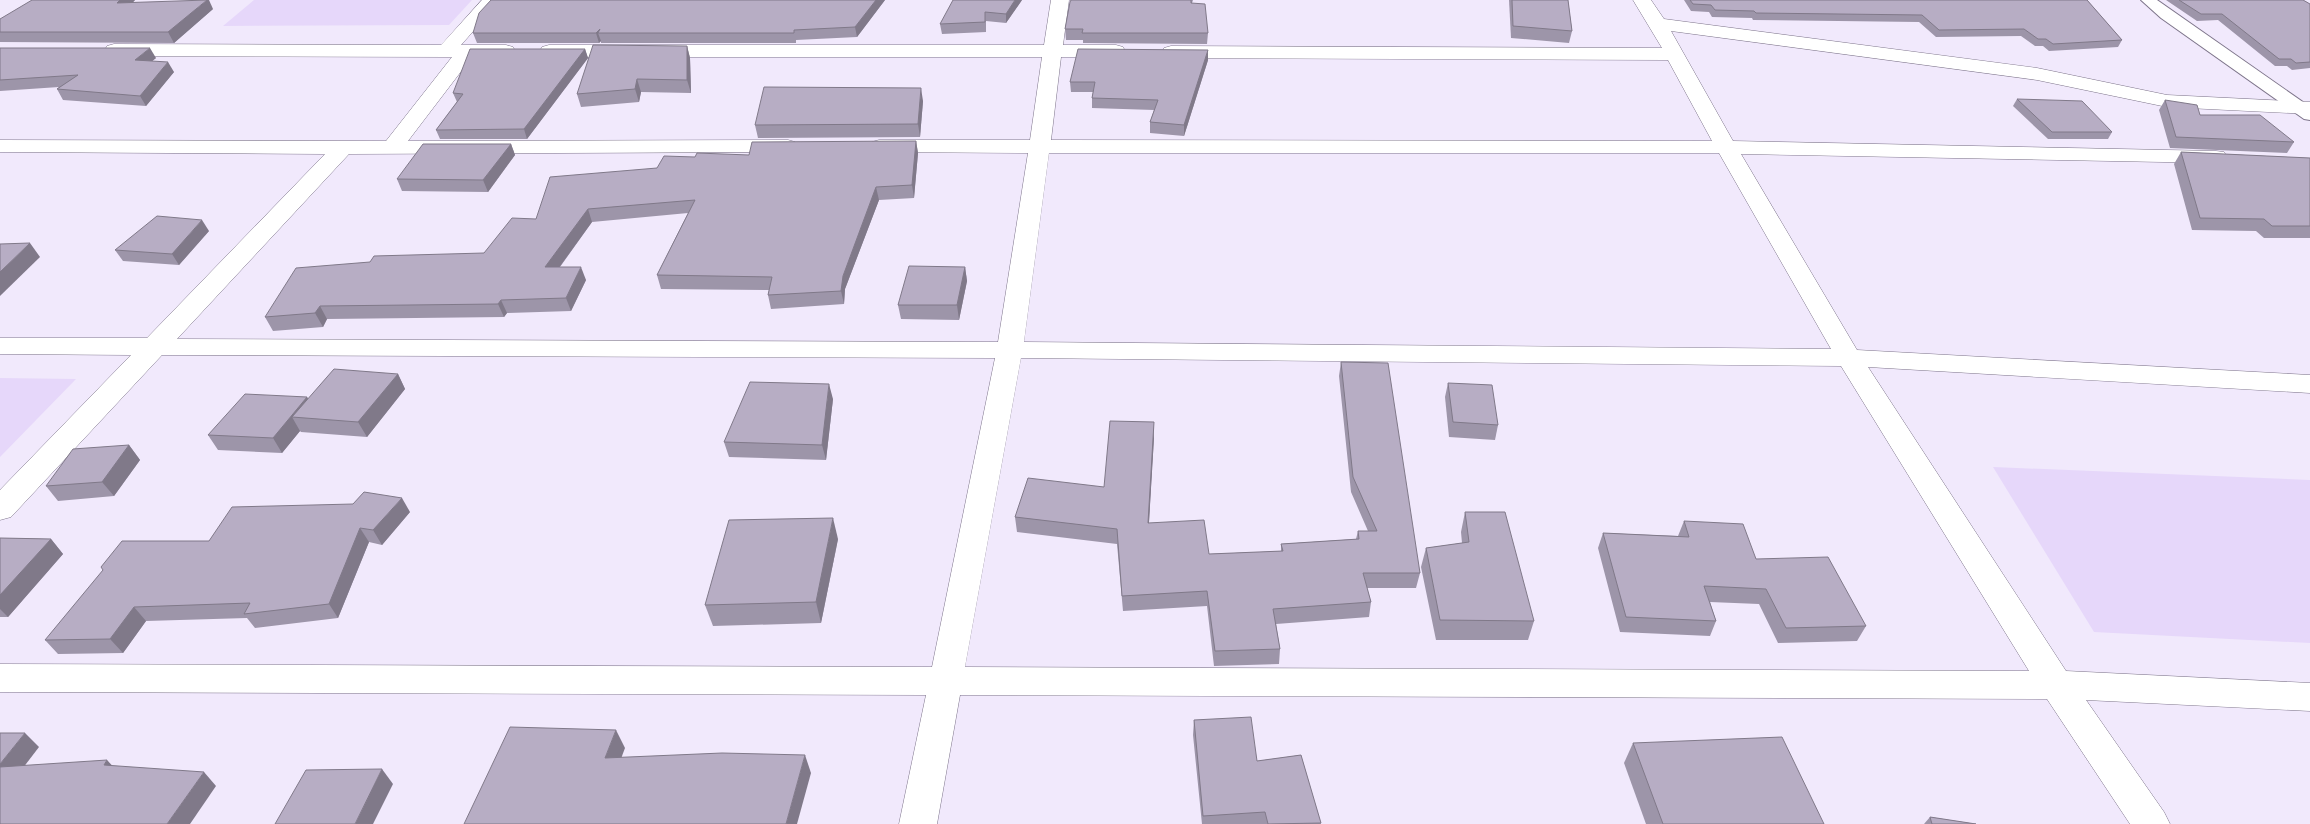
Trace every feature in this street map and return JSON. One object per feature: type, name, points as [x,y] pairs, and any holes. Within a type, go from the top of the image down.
[{"type":"street","points":[[392,148],[492,0]]},
{"type":"street","points":[[918,824],[1010,350],[1051,51],[1060,0]]},
{"type":"street","points":[[1642,0],[1658,24],[1726,147],[1849,358],[2056,685],[2151,824]]},
{"type":"street","points":[[1658,24],[2037,74],[2167,101],[2307,110]]},
{"type":"street","points":[[99,50],[1130,51]]},
{"type":"street","points":[[1150,51],[1675,54]]},
{"type":"street","points":[[0,146],[392,148],[810,146]]},
{"type":"street","points":[[860,146],[1726,147],[2235,158]]},
{"type":"street","points":[[0,509],[343,148]]},
{"type":"street","points":[[0,346],[1010,350],[1849,358],[2305,388]]},
{"type":"street","points":[[0,678],[2056,685],[2310,697]]},
{"type":"lane","points":[[2148,0],[2166,15],[2307,110]]},
{"type":"shaded area","points":[[254,0],[472,0],[449,25],[223,26]]},
{"type":"shaded area","points":[[0,378],[76,379],[0,457]]},
{"type":"shaded area","points":[[1993,467],[2310,480],[2310,643],[2094,632]]},
{"type":"building","points":[[32,0],[120,0],[117,3],[207,0],[168,32],[0,32],[0,19]]},
{"type":"building","points":[[491,0],[876,0],[855,27],[794,30],[794,33],[598,33],[600,29],[596,33],[473,33],[479,13]]},
{"type":"building","points":[[953,0],[1015,0],[1006,14],[985,12],[985,22],[940,24]]},
{"type":"building","points":[[1071,0],[1191,0],[1191,3],[1205,4],[1208,33],[1082,33],[1083,29],[1065,29]]},
{"type":"building","points":[[1512,0],[1568,0],[1572,31],[1513,26]]},
{"type":"building","points":[[1690,0],[2087,0],[2122,40],[2053,44],[2046,39],[2038,39],[2024,29],[1939,30],[1922,15],[1756,13],[1754,11],[1715,10],[1711,5],[1693,4]]},
{"type":"building","points":[[2179,0],[2303,0],[2310,4],[2310,62],[2296,63],[2291,59],[2279,59],[2222,14],[2201,14]]},
{"type":"building","points":[[593,45],[687,46],[687,80],[637,79],[635,89],[577,94]]},
{"type":"building","points":[[0,48],[150,48],[135,60],[168,62],[140,96],[57,89],[78,75],[0,80]]},
{"type":"building","points":[[470,49],[585,49],[524,129],[436,130],[463,94],[453,93]]},
{"type":"building","points":[[1078,49],[1208,50],[1184,125],[1150,122],[1158,100],[1092,98],[1095,82],[1070,82]]},
{"type":"building","points":[[764,87],[921,88],[918,124],[755,125]]},
{"type":"building","points":[[2017,99],[2082,101],[2112,132],[2052,132]]},
{"type":"building","points":[[2165,100],[2197,105],[2200,115],[2260,115],[2294,142],[2176,137]]},
{"type":"building","points":[[916,141],[912,185],[876,187],[843,276],[841,291],[768,295],[772,277],[657,275],[695,200],[588,209],[545,267],[581,267],[566,298],[501,300],[498,304],[320,306],[315,313],[265,317],[296,268],[370,262],[374,256],[484,253],[512,218],[536,219],[550,177],[657,168],[664,156],[695,157],[697,153],[749,155],[752,142]]},
{"type":"building","points":[[423,144],[511,144],[483,180],[397,179]]},
{"type":"building","points":[[2181,152],[2310,158],[2310,226],[2272,226],[2264,219],[2200,218]]},
{"type":"building","points":[[157,216],[202,220],[172,254],[115,250]]},
{"type":"building","points":[[30,243],[0,272],[0,244]]},
{"type":"building","points":[[909,266],[965,267],[957,305],[898,305]]},
{"type":"building","points":[[1341,362],[1388,363],[1420,573],[1363,573],[1371,602],[1273,609],[1280,649],[1215,651],[1207,591],[1122,596],[1117,529],[1015,517],[1028,478],[1104,487],[1110,421],[1154,422],[1148,523],[1204,520],[1209,554],[1283,551],[1281,544],[1359,539],[1358,531],[1377,531],[1353,477]]},
{"type":"building","points":[[334,369],[398,374],[358,422],[292,417]]},
{"type":"building","points":[[750,382],[829,384],[822,445],[724,442]]},
{"type":"building","points":[[1448,383],[1492,385],[1498,425],[1453,422]]},
{"type":"building","points":[[245,394],[307,397],[273,438],[208,435]]},
{"type":"building","points":[[129,445],[102,482],[46,486],[73,449]]},
{"type":"building","points":[[364,492],[402,498],[373,530],[360,528],[329,604],[244,614],[250,603],[134,607],[110,639],[45,640],[103,570],[101,567],[122,541],[209,541],[232,507],[353,504]]},
{"type":"building","points":[[1465,512],[1505,512],[1534,621],[1440,620],[1426,548],[1469,542]]},
{"type":"building","points":[[833,518],[816,602],[705,605],[729,520]]},
{"type":"building","points":[[1684,521],[1743,524],[1756,559],[1828,557],[1866,626],[1786,628],[1766,589],[1704,586],[1716,621],[1626,617],[1603,533],[1689,537]]},
{"type":"building","points":[[0,538],[51,539],[0,595]]},
{"type":"building","points":[[1251,717],[1257,761],[1301,755],[1321,823],[1268,824],[1265,812],[1203,816],[1194,720]]},
{"type":"building","points":[[510,727],[616,730],[605,758],[722,753],[805,755],[786,824],[464,824]]},
{"type":"building","points":[[0,733],[25,733],[0,764]]},
{"type":"building","points":[[1782,737],[1824,824],[1663,824],[1633,743]]},
{"type":"building","points":[[107,760],[104,765],[204,772],[167,824],[0,824],[0,767]]},
{"type":"building","points":[[382,769],[355,824],[275,824],[306,770]]},
{"type":"building","points":[[1930,817],[1976,824],[1932,824]]}]
